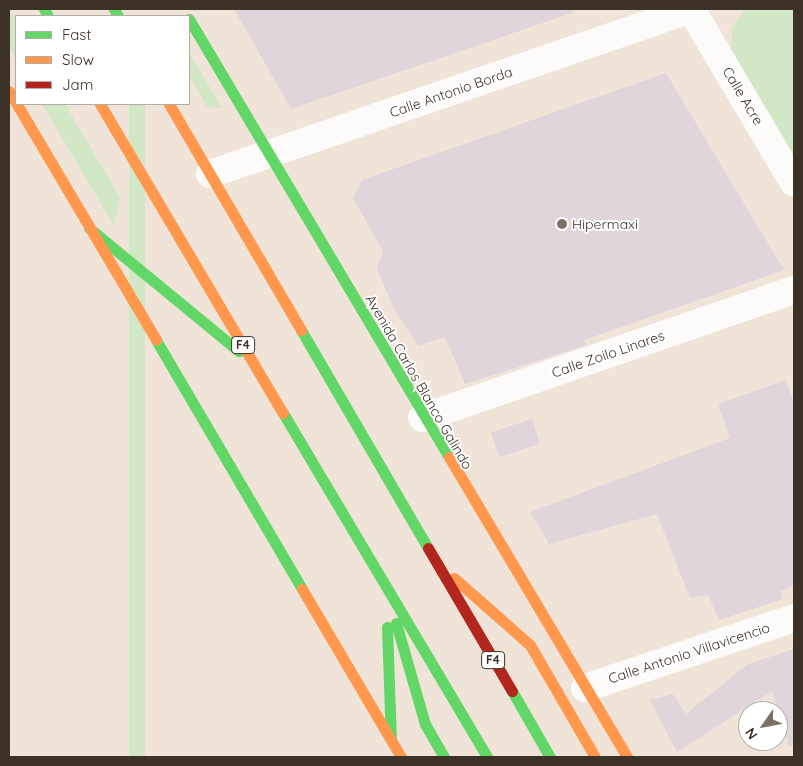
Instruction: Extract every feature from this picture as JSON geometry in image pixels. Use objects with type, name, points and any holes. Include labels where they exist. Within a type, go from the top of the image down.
[{"type":"main road","name":"Avenida Carlos Blanco Galindo","points":[[190,21],[422,418],[627,757]]},
{"type":"main road","points":[[17,105],[402,757]]},
{"type":"main road","name":"F4","points":[[101,105],[487,757]]},
{"type":"main road","name":"F4","points":[[170,105],[550,757]]},
{"type":"main road","points":[[89,228],[254,363]]},
{"type":"main road","points":[[436,562],[530,645],[595,757]]},
{"type":"main road","points":[[386,585],[390,739]]},
{"type":"main road","points":[[386,585],[425,724],[444,757]]},
{"type":"street","name":"Calle Antonio Borda","points":[[210,174],[691,9]]},
{"type":"street","name":"Calle Acre","points":[[691,9],[794,184]]},
{"type":"street","name":"Calle Zoilo Linares","points":[[422,418],[794,290]]},
{"type":"street","name":"Calle Antonio Villavicencio","points":[[585,688],[794,618]]},
{"type":"green space","points":[[9,9],[15,18],[15,57],[9,46]]},
{"type":"green space","points":[[745,9],[794,9],[794,159],[731,51],[732,28]]},
{"type":"green space","points":[[190,54],[222,108],[207,107],[190,77]]},
{"type":"green space","points":[[43,105],[66,105],[120,197],[114,226]]},
{"type":"green space","points":[[129,105],[145,105],[145,757],[129,757]]},
{"type":"building","points":[[234,9],[571,9],[572,13],[291,109]]},
{"type":"building","name":"Hipermaxi","points":[[666,73],[784,270],[584,340],[586,345],[465,384],[445,337],[418,346],[393,307],[377,268],[383,251],[353,198],[362,180]]},
{"type":"building","points":[[786,380],[794,404],[794,585],[780,591],[783,599],[719,620],[708,595],[690,598],[657,514],[549,544],[530,512],[730,438],[718,404]]},
{"type":"building","points":[[532,419],[540,444],[499,457],[491,432]]},
{"type":"building","points":[[794,649],[794,745],[789,746],[788,743],[788,701],[775,701],[772,691],[756,701],[738,701],[738,713],[677,752],[650,700],[673,694],[686,714],[748,664]]},
{"type":"traffic: fast","points":[[44,9],[47,15]]},
{"type":"traffic: fast","points":[[114,9],[117,15]]},
{"type":"traffic: fast","points":[[190,21],[449,457]]},
{"type":"traffic: fast","points":[[89,228],[239,351]]},
{"type":"traffic: fast","points":[[301,330],[428,548]]},
{"type":"traffic: fast","points":[[156,340],[302,589]]},
{"type":"traffic: fast","points":[[283,413],[487,757]]},
{"type":"traffic: fast","points":[[396,623],[425,724],[444,757]]},
{"type":"traffic: fast","points":[[387,627],[391,739]]},
{"type":"traffic: fast","points":[[512,691],[550,757]]},
{"type":"traffic: slow","points":[[9,91],[15,101]]},
{"type":"traffic: slow","points":[[17,105],[156,340]]},
{"type":"traffic: slow","points":[[101,105],[283,413]]},
{"type":"traffic: slow","points":[[170,105],[301,330]]},
{"type":"traffic: slow","points":[[449,457],[627,757]]},
{"type":"traffic: slow","points":[[454,578],[530,645],[595,757]]},
{"type":"traffic: slow","points":[[302,589],[401,757]]},
{"type":"traffic: jam","points":[[428,548],[512,691]]},
{"type":"place","name":"Hipermaxi","points":[[562,224]]}]
